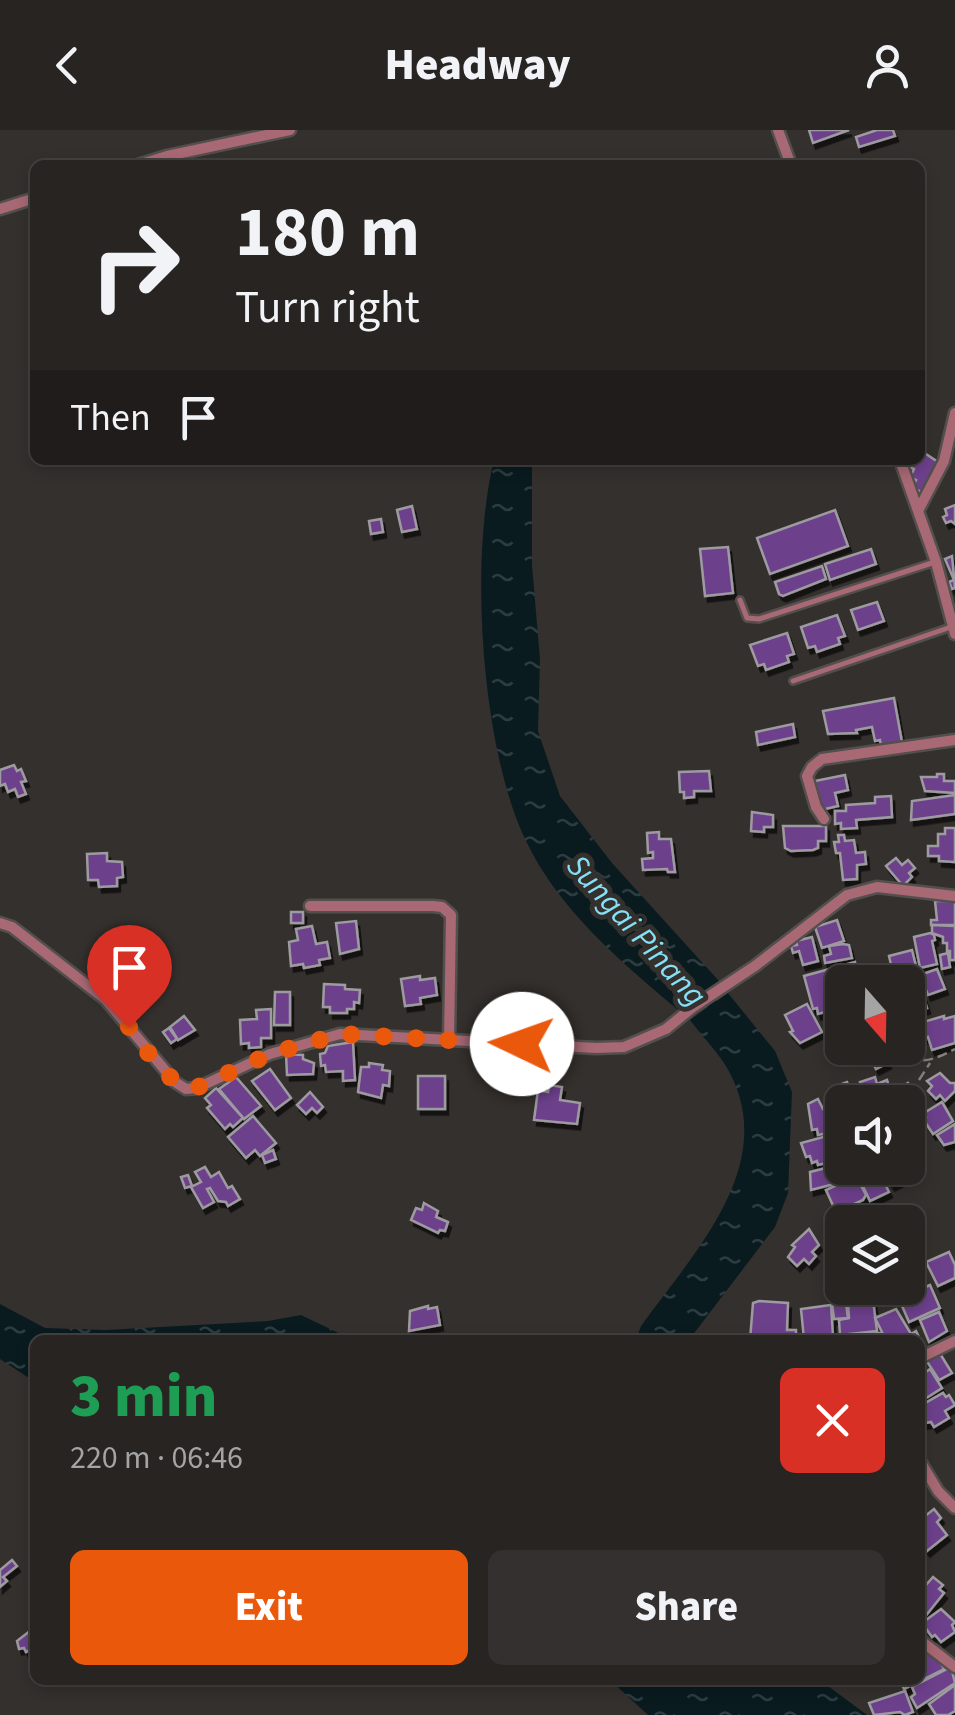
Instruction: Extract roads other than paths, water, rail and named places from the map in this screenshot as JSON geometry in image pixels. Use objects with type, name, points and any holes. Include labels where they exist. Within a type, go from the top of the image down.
[{"type":"street","points":[[154,160],[290,130]]},
{"type":"street","points":[[778,130],[790,160]]},
{"type":"street","points":[[0,209],[30,200]]},
{"type":"street","points":[[919,510],[944,460],[955,414]]},
{"type":"street","points":[[902,465],[936,562],[955,634]]},
{"type":"street","points":[[824,819],[816,807],[807,776],[822,759],[955,740]]},
{"type":"street","points":[[0,923],[12,927],[105,999],[176,1082],[196,1088],[270,1054],[340,1034],[624,1047],[666,1030],[693,1006],[756,966],[846,894],[877,887],[955,896]]},
{"type":"street","points":[[310,906],[432,906],[442,907],[451,915],[449,1041]]},
{"type":"street","points":[[925,1355],[955,1340]]},
{"type":"street","points":[[925,1469],[938,1491],[955,1508]]},
{"type":"street","points":[[925,1644],[955,1667]]},
{"type":"lane","points":[[740,600],[747,618],[758,619],[936,562]]},
{"type":"lane","points":[[793,681],[954,626]]},
{"type":"water","name":"Sungai Pinang","points":[[493,465],[532,465],[532,565],[540,659],[538,731],[560,796],[612,863],[719,981],[708,989],[717,1001],[728,993],[775,1051],[792,1092],[788,1193],[775,1227],[693,1335],[638,1335],[707,1236],[725,1203],[739,1169],[744,1135],[740,1099],[724,1063],[690,1020],[708,1007],[700,996],[678,1010],[635,973],[573,912],[526,841],[498,756],[490,706],[481,600],[486,501]]},
{"type":"water","points":[[0,1304],[45,1328],[106,1330],[268,1321],[301,1315],[343,1335],[30,1335],[30,1379],[0,1359]]},
{"type":"water","points":[[615,1685],[827,1685],[867,1715],[648,1715]]}]
